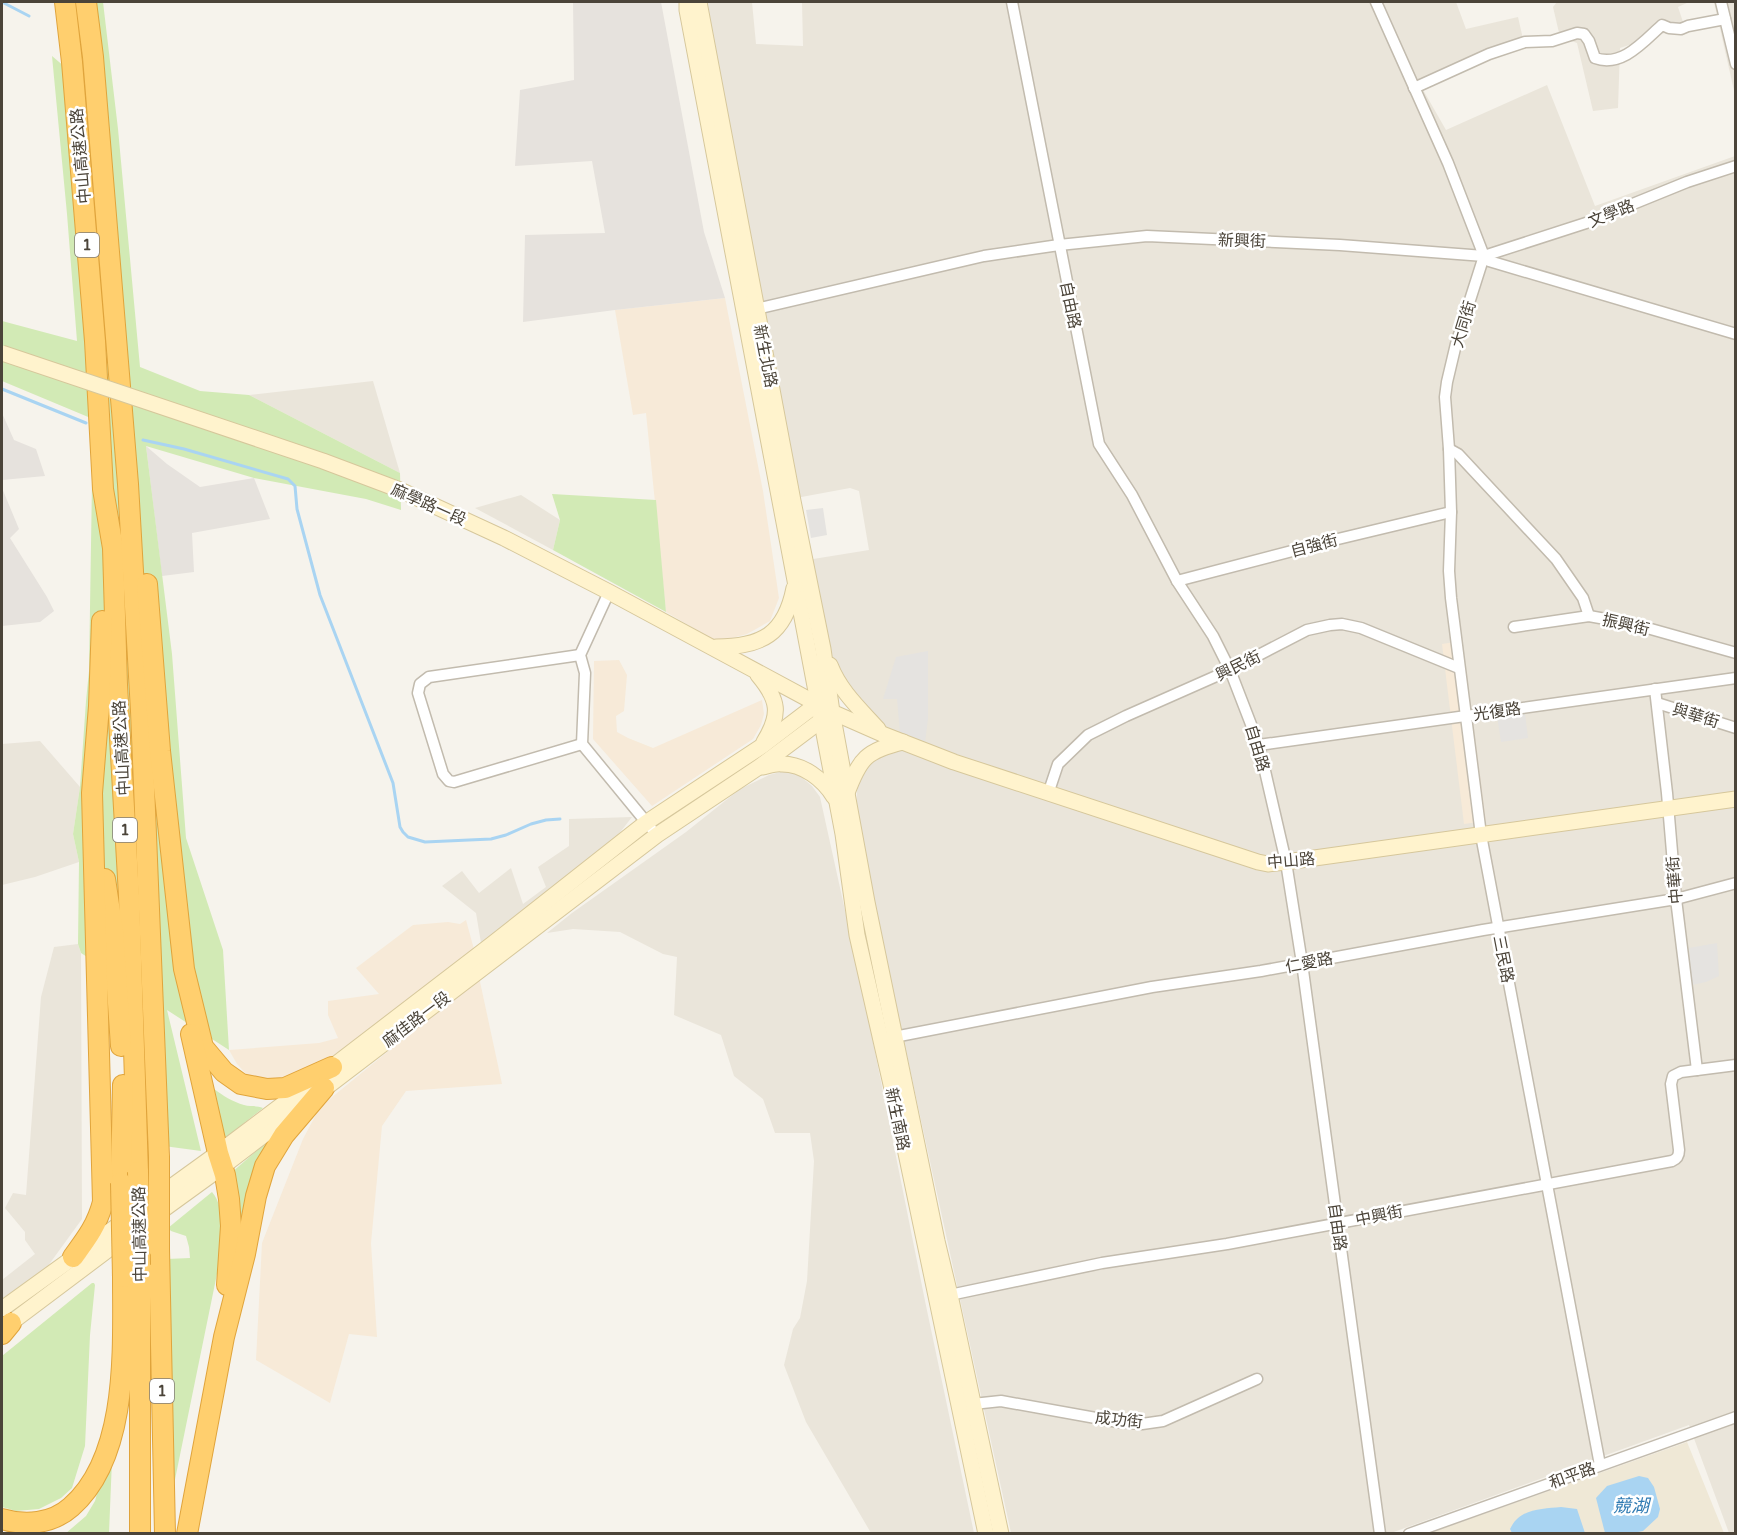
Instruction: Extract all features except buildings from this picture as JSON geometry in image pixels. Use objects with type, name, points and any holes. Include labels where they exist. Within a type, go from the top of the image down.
[{"type":"highway","name":"中山高速公路","points":[[64,2],[72,62],[94,330],[103,489],[113,548],[117,685],[129,896],[138,1172],[140,1533]]},
{"type":"highway","name":"中山高速公路","points":[[86,2],[93,57],[128,484],[141,711],[159,1157],[165,1533]]},
{"type":"highway","points":[[128,484],[139,526],[147,591],[160,751],[186,1006],[197,1065],[229,1199],[231,1226],[224,1337]]},
{"type":"highway","points":[[73,1257],[93,1229],[103,1202],[92,793],[103,640],[100,529],[103,489]]},
{"type":"highway","points":[[2,1519],[13,1523],[36,1523],[65,1512],[81,1498],[104,1462],[113,1431],[121,1384],[123,1070],[113,931],[92,793]]},
{"type":"highway","points":[[184,969],[203,1047],[224,1072],[241,1084],[267,1089],[285,1088],[332,1067]]},
{"type":"highway","points":[[187,1533],[224,1337],[265,1166],[284,1135],[324,1088]]},
{"type":"main road","name":"新生北路","points":[[687,2],[823,649],[826,716]]},
{"type":"main road","name":"新生北路","points":[[699,2],[818,704]]},
{"type":"main road","name":"麻學路一段","points":[[2,353],[323,460],[400,490],[504,538],[818,704]]},
{"type":"main road","points":[[713,647],[735,647],[756,642],[773,633],[783,621],[791,603],[795,579]]},
{"type":"main road","points":[[823,649],[835,678],[846,694],[882,734]]},
{"type":"main road","points":[[755,671],[769,688],[777,707],[776,718],[762,746]]},
{"type":"main road","name":"新生南路","points":[[818,704],[826,716],[888,1038],[934,1230],[943,1297],[986,1533]]},
{"type":"main road","name":"麻佳路一段","points":[[4,1324],[220,1160],[332,1067],[647,822],[762,746],[818,704]]},
{"type":"main road","name":"麻佳路一段","points":[[4,1324],[73,1257],[324,1088],[657,835],[759,767],[826,716]]},
{"type":"main road","name":"中山路","points":[[826,716],[1048,794],[1268,864],[1736,799]]},
{"type":"main road","points":[[759,767],[782,763],[812,774],[842,797],[866,756],[876,749],[903,742]]},
{"type":"main road","name":"新生南路","points":[[943,1297],[973,1404],[1000,1533]]},
{"type":"street","name":"自由路","points":[[1012,2],[1099,444],[1132,495],[1177,581],[1213,636],[1230,670],[1259,745],[1286,862],[1302,963],[1380,1533]]},
{"type":"street","points":[[1376,2],[1448,163],[1484,255]]},
{"type":"street","points":[[1721,2],[1736,64]]},
{"type":"street","points":[[1414,88],[1490,54],[1525,42],[1552,41],[1577,33],[1584,34],[1595,58],[1604,61],[1612,60],[1640,46],[1662,25],[1681,29],[1725,19]]},
{"type":"street","name":"文學路","points":[[1484,255],[1586,223],[1687,182],[1736,166]]},
{"type":"street","name":"新興街","points":[[750,310],[984,256],[1147,236],[1340,245],[1484,255],[1489,261],[1736,334]]},
{"type":"street","name":"大同街","points":[[1449,449],[1445,409],[1447,382],[1456,344],[1484,255]]},
{"type":"street","points":[[1449,449],[1458,454],[1556,559],[1583,598],[1589,616]]},
{"type":"street","name":"三民路","points":[[1449,449],[1451,512],[1449,571],[1480,835],[1600,1465]]},
{"type":"street","name":"自強街","points":[[1177,581],[1451,512]]},
{"type":"street","points":[[609,592],[580,656],[585,673],[582,744],[657,835]]},
{"type":"street","name":"振興街","points":[[1514,627],[1589,616],[1633,624],[1736,653]]},
{"type":"street","name":"興民街","points":[[1048,794],[1058,764],[1088,735],[1230,670],[1307,630],[1342,624],[1370,632],[1459,668]]},
{"type":"street","points":[[580,656],[429,677],[420,684],[418,693],[443,774],[449,781],[454,782],[582,744]]},
{"type":"street","name":"光復路","points":[[1259,745],[1736,678]]},
{"type":"street","name":"中華街","points":[[1655,689],[1676,899],[1697,1070]]},
{"type":"street","name":"與華街","points":[[1657,703],[1736,728]]},
{"type":"street","name":"仁愛路","points":[[888,1038],[1152,987],[1261,971],[1498,928],[1676,899],[1736,883]]},
{"type":"street","name":"中興街","points":[[943,1297],[1102,1263],[1227,1244],[1676,1160],[1679,1150],[1671,1079],[1676,1074],[1736,1065]]},
{"type":"street","name":"成功街","points":[[973,1404],[1001,1401],[1118,1422],[1142,1424],[1162,1421],[1257,1379]]},
{"type":"street","name":"和平路","points":[[1409,1533],[1736,1417]]},
{"type":"shaded area","points":[[573,2],[661,2],[704,232],[725,298],[523,322],[525,235],[605,233],[592,161],[515,166],[520,90],[574,80]]},
{"type":"shaded area","points":[[708,2],[752,2],[756,44],[803,46],[802,2],[1456,2],[1466,29],[1518,17],[1523,39],[1422,88],[1446,130],[1547,85],[1595,206],[1735,156],[1735,1533],[1729,1533],[1689,1425],[1391,1533],[1011,1533],[875,909],[856,804],[858,780],[880,742],[830,665],[807,560],[869,550],[859,491],[850,488],[796,498],[709,20]]},
{"type":"shaded area","points":[[1557,2],[1689,2],[1678,7],[1684,25],[1620,48],[1618,108],[1593,111],[1577,43],[1560,37],[1553,7]]},
{"type":"shaded area","points":[[1714,2],[1735,2],[1735,95]]},
{"type":"shaded area","points":[[725,298],[763,491],[779,598],[770,621],[747,634],[717,642],[666,612],[646,413],[633,415],[615,310]]},
{"type":"shaded area","points":[[373,381],[400,473],[249,395]]},
{"type":"shaded area","points":[[2,413],[14,440],[36,449],[45,476],[2,480]]},
{"type":"shaded area","points":[[146,446],[200,487],[254,478],[270,519],[192,533],[194,572],[162,576]]},
{"type":"shaded area","points":[[2,488],[19,529],[10,538],[54,611],[40,622],[2,626]]},
{"type":"shaded area","points":[[521,495],[560,520],[553,550],[475,508]]},
{"type":"shaded area","points":[[823,508],[827,535],[811,538],[806,510]]},
{"type":"shaded area","points":[[1462,641],[1486,821],[1464,824],[1442,644]]},
{"type":"shaded area","points":[[928,651],[928,719],[925,743],[900,733],[897,699],[883,699],[896,657]]},
{"type":"shaded area","points":[[619,660],[627,675],[624,711],[616,716],[617,732],[628,738],[653,748],[762,700],[764,714],[761,725],[753,739],[652,806],[593,739],[594,661]]},
{"type":"shaded area","points":[[1525,713],[1528,738],[1501,742],[1497,716]]},
{"type":"shaded area","points":[[40,741],[80,787],[73,834],[79,862],[2,885],[2,744]]},
{"type":"shaded area","points":[[780,772],[790,772],[800,776],[820,797],[863,992],[974,1533],[871,1533],[806,1422],[784,1365],[793,1329],[800,1318],[807,1281],[814,1161],[810,1133],[775,1133],[763,1099],[734,1076],[721,1035],[674,1015],[677,957],[663,954],[620,932],[573,929],[547,933],[686,832],[740,789]]},
{"type":"shaded area","points":[[632,817],[618,835],[481,943],[476,913],[442,886],[462,871],[479,893],[511,868],[523,904],[546,887],[538,867],[569,846],[569,819]]},
{"type":"shaded area","points":[[466,920],[475,953],[336,1056],[280,1083],[250,1078],[237,1064],[229,1050],[319,1043],[338,1038],[328,1015],[328,1001],[379,994],[356,968],[413,925],[448,922],[460,924]]},
{"type":"shaded area","points":[[1717,943],[1719,976],[1692,985],[1689,948]]},
{"type":"shaded area","points":[[78,944],[81,953],[82,1219],[29,1292],[2,1312],[2,1280],[35,1254],[25,1240],[25,1232],[5,1208],[13,1193],[26,1195],[41,997],[54,947]]},
{"type":"shaded area","points":[[479,977],[502,1084],[406,1091],[382,1126],[371,1243],[377,1337],[349,1334],[330,1403],[256,1360],[262,1243],[303,1139],[320,1107]]},
{"type":"shaded area","points":[[1687,1442],[1724,1533],[1427,1534]]},
{"type":"green space","points":[[89,2],[103,2],[118,129],[140,367],[200,391],[249,395],[400,473],[401,510],[366,499],[254,478],[146,446],[172,654],[186,838],[223,950],[229,1050],[167,1010],[201,1151],[164,1146],[159,1003],[81,953],[78,944],[79,862],[73,834],[80,787],[89,671],[93,419],[2,381],[2,321],[77,341],[52,56],[99,96]]},
{"type":"green space","points":[[552,494],[656,500],[666,612],[553,550],[560,520]]},
{"type":"green space","points":[[214,1089],[240,1104],[263,1108],[213,1148]]},
{"type":"green space","points":[[270,1139],[242,1216],[236,1216],[223,1180]]},
{"type":"green space","points":[[212,1192],[221,1216],[222,1237],[219,1264],[170,1504],[167,1259],[190,1258],[186,1236],[168,1228]]},
{"type":"green space","points":[[92,1283],[95,1285],[90,1335],[85,1446],[72,1488],[61,1498],[39,1509],[16,1511],[2,1507],[2,1356]]},
{"type":"green space","points":[[113,1436],[109,1533],[65,1534],[86,1516],[95,1501]]},
{"type":"water","name":"競湖","points":[[1639,1476],[1648,1478],[1654,1487],[1660,1509],[1658,1517],[1643,1531],[1605,1533],[1596,1498],[1607,1486]]},
{"type":"water","points":[[1561,1507],[1577,1509],[1585,1533],[1512,1533],[1510,1529],[1514,1522],[1526,1513]]},
{"type":"waterway","points":[[2,2],[29,16]]},
{"type":"waterway","points":[[2,389],[86,423]]},
{"type":"waterway","points":[[143,440],[184,449],[288,479],[295,486],[297,509],[320,595],[393,783],[400,827],[408,837],[425,842],[491,839],[531,824],[560,819]]}]
